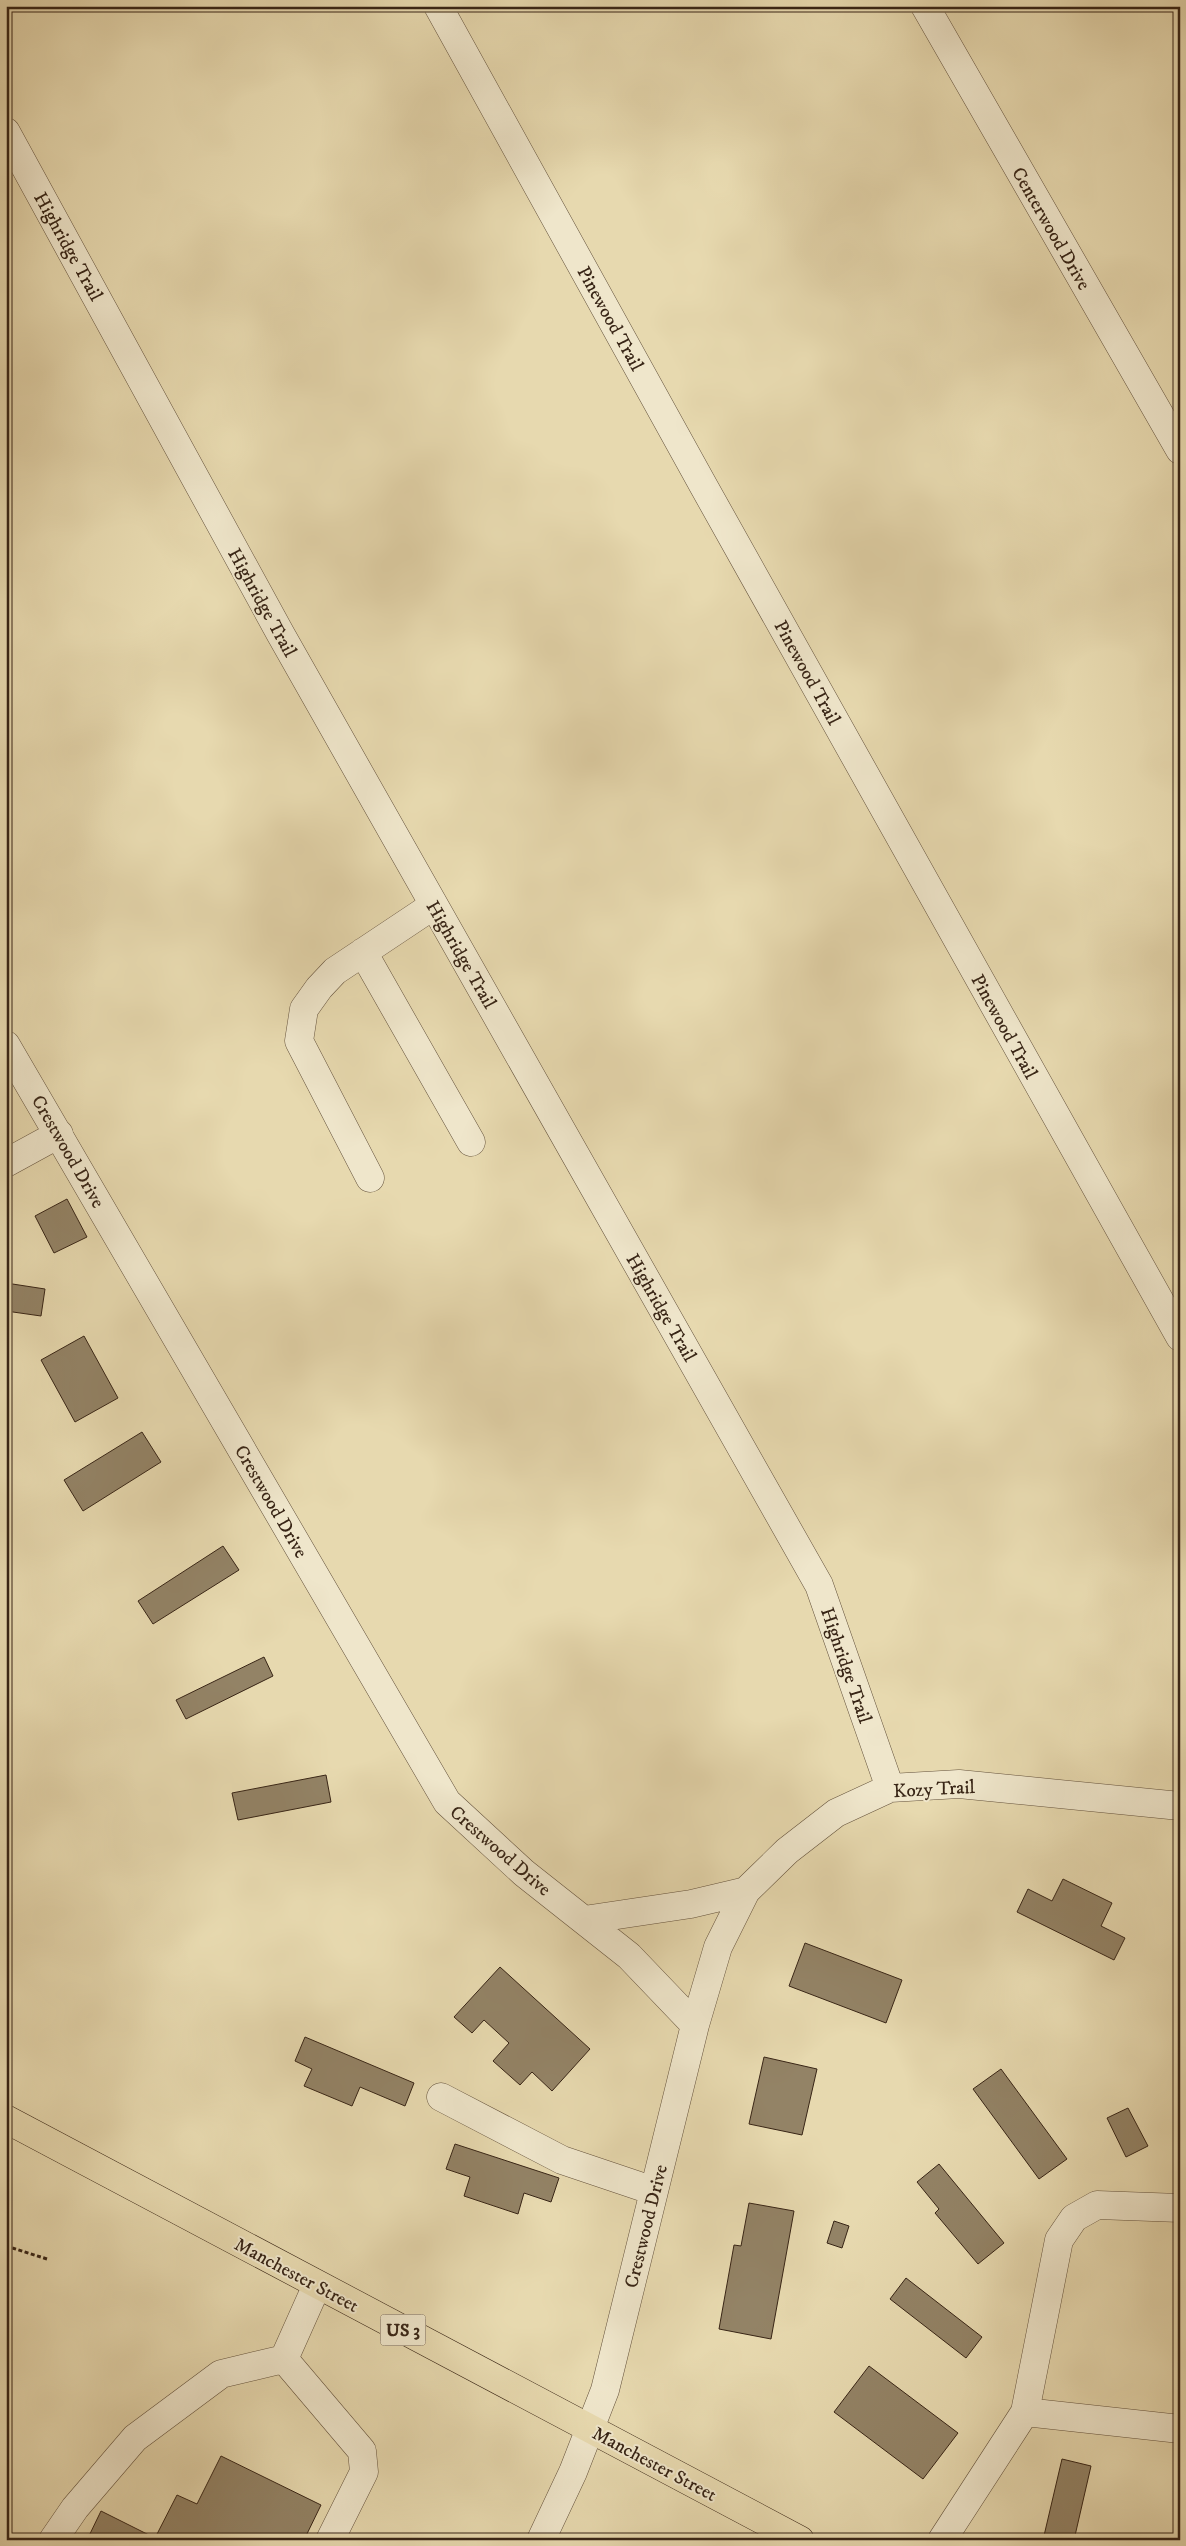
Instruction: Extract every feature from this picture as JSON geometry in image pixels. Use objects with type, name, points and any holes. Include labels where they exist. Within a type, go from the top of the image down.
[{"type":"main road","name":"Manchester Street","points":[[6,2119],[800,2540]]},
{"type":"street","name":"Pinewood Trail","points":[[438,6],[708,494],[1180,1337]]},
{"type":"street","name":"Centerwood Drive","points":[[925,6],[1180,450]]},
{"type":"street","name":"Highridge Trail","points":[[6,132],[280,633],[819,1585],[890,1788]]},
{"type":"street","points":[[370,1178],[299,1041],[304,1009],[319,988],[335,971],[434,905]]},
{"type":"street","points":[[363,952],[471,1142]]},
{"type":"street","name":"Crestwood Drive","points":[[6,1045],[447,1802],[524,1873],[629,1956],[695,2026],[605,2390],[574,2472],[540,2540]]},
{"type":"street","points":[[6,1163],[59,1134]]},
{"type":"street","name":"Kozy Trail","points":[[695,2026],[718,1947],[746,1891],[788,1851],[836,1813],[890,1788],[959,1784],[1177,1802]]},
{"type":"street","points":[[584,1920],[691,1904],[746,1891]]},
{"type":"street","points":[[441,2098],[562,2160],[654,2191]]},
{"type":"street","points":[[942,2540],[1024,2412],[1059,2240],[1074,2218],[1097,2205],[1180,2208]]},
{"type":"street","points":[[284,2359],[317,2285]]},
{"type":"street","points":[[53,2540],[75,2508],[135,2438],[221,2374],[284,2359]]},
{"type":"street","points":[[284,2359],[362,2451],[364,2472],[330,2540]]},
{"type":"street","points":[[1024,2412],[1180,2429]]},
{"type":"path","points":[[6,2246],[47,2260]]},
{"type":"building","points":[[67,1199],[87,1237],[54,1253],[35,1216]]},
{"type":"building","points":[[6,1283],[45,1289],[41,1316],[6,1311]]},
{"type":"building","points":[[84,1336],[118,1398],[75,1422],[41,1360]]},
{"type":"building","points":[[142,1432],[161,1462],[83,1511],[64,1480]]},
{"type":"building","points":[[223,1546],[239,1570],[153,1624],[138,1601]]},
{"type":"building","points":[[264,1657],[273,1676],[186,1719],[176,1700]]},
{"type":"building","points":[[326,1775],[331,1802],[238,1820],[232,1793]]},
{"type":"building","points":[[1063,1879],[1112,1903],[1101,1926],[1125,1938],[1114,1960],[1017,1912],[1028,1889],[1052,1901]]},
{"type":"building","points":[[1180,1910],[1180,1933],[1176,1933]]},
{"type":"building","points":[[805,1943],[902,1980],[886,2023],[789,1986]]},
{"type":"building","points":[[500,1967],[590,2049],[552,2091],[532,2072],[520,2085],[493,2061],[509,2043],[484,2020],[472,2033],[454,2017]]},
{"type":"building","points":[[305,2037],[414,2083],[405,2106],[360,2087],[352,2106],[304,2086],[312,2069],[295,2061]]},
{"type":"building","points":[[764,2057],[817,2069],[802,2135],[749,2124]]},
{"type":"building","points":[[1001,2069],[1067,2159],[1039,2179],[973,2089]]},
{"type":"building","points":[[1128,2108],[1148,2146],[1126,2157],[1107,2118]]},
{"type":"building","points":[[455,2144],[559,2178],[551,2202],[524,2193],[518,2214],[464,2196],[470,2177],[446,2169]]},
{"type":"building","points":[[939,2164],[1004,2243],[978,2264],[935,2213],[939,2209],[917,2182]]},
{"type":"building","points":[[749,2203],[794,2211],[771,2339],[719,2329],[734,2245],[741,2246]]},
{"type":"building","points":[[834,2221],[849,2226],[842,2248],[827,2243]]},
{"type":"building","points":[[906,2278],[982,2337],[966,2358],[890,2299]]},
{"type":"building","points":[[869,2366],[958,2433],[923,2479],[834,2412]]},
{"type":"building","points":[[221,2456],[321,2505],[304,2540],[87,2540],[101,2511],[155,2538],[177,2495],[197,2504]]},
{"type":"building","points":[[1062,2459],[1091,2466],[1074,2540],[1043,2540]]}]
